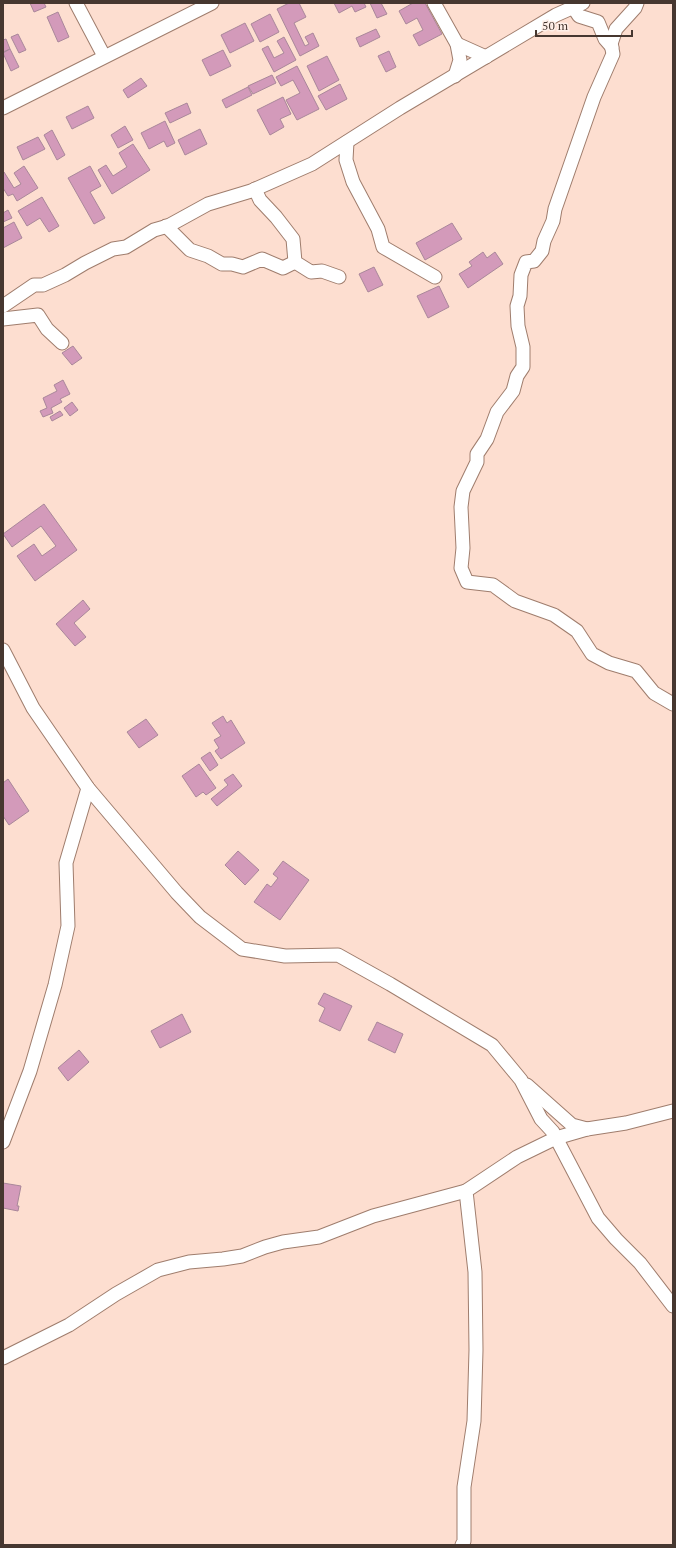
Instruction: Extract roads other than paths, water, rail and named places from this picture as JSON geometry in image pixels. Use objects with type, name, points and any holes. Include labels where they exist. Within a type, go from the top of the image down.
[{"type":"street","points":[[76,3],[104,56]]},
{"type":"street","points":[[3,108],[212,3]]},
{"type":"street","points":[[434,3],[457,44],[460,60],[455,76]]},
{"type":"street","points":[[637,3],[635,8],[616,29],[611,44],[613,54],[594,97],[542,251],[534,261],[526,262],[521,275],[520,296],[517,306],[523,366],[517,376],[513,391],[497,412],[487,439],[477,454],[477,462],[464,491],[460,507],[464,548],[461,568],[467,582],[493,585],[515,601],[554,615],[577,631],[592,654],[609,663],[636,671],[654,693],[673,704]]},
{"type":"street","points":[[3,306],[34,285],[43,285],[113,249],[126,247],[154,230],[166,226],[208,204],[254,189],[312,164],[400,108],[556,15],[578,5],[579,16],[598,22],[606,39],[612,47]]},
{"type":"street","points":[[457,44],[486,57]]},
{"type":"street","points":[[347,142],[346,160],[353,182],[378,229],[383,247],[435,277]]},
{"type":"street","points":[[254,189],[260,200],[276,217],[293,239],[296,262],[311,272],[322,271],[339,277]]},
{"type":"street","points":[[166,226],[190,250],[208,256],[222,264],[243,266],[262,260],[283,268],[296,262]]},
{"type":"street","points":[[3,319],[38,315],[47,329],[62,343]]},
{"type":"street","points":[[3,650],[33,708],[88,788],[177,893],[200,917],[242,949],[285,956],[338,955],[492,1045],[521,1080],[572,1125],[587,1128]]},
{"type":"street","points":[[3,1142],[30,1072],[55,985],[68,926],[66,863],[88,788]]},
{"type":"street","points":[[521,1080],[541,1119],[555,1135],[598,1218],[616,1239],[667,1289],[673,1306]]},
{"type":"street","points":[[3,1358],[69,1325],[116,1294],[158,1270],[189,1262],[242,1256],[283,1242],[319,1237],[373,1216],[466,1191],[517,1157],[555,1135],[587,1128],[626,1123],[673,1111]]},
{"type":"street","points":[[462,1545],[464,1541],[464,1487],[474,1421],[476,1350],[475,1272],[466,1191]]}]
